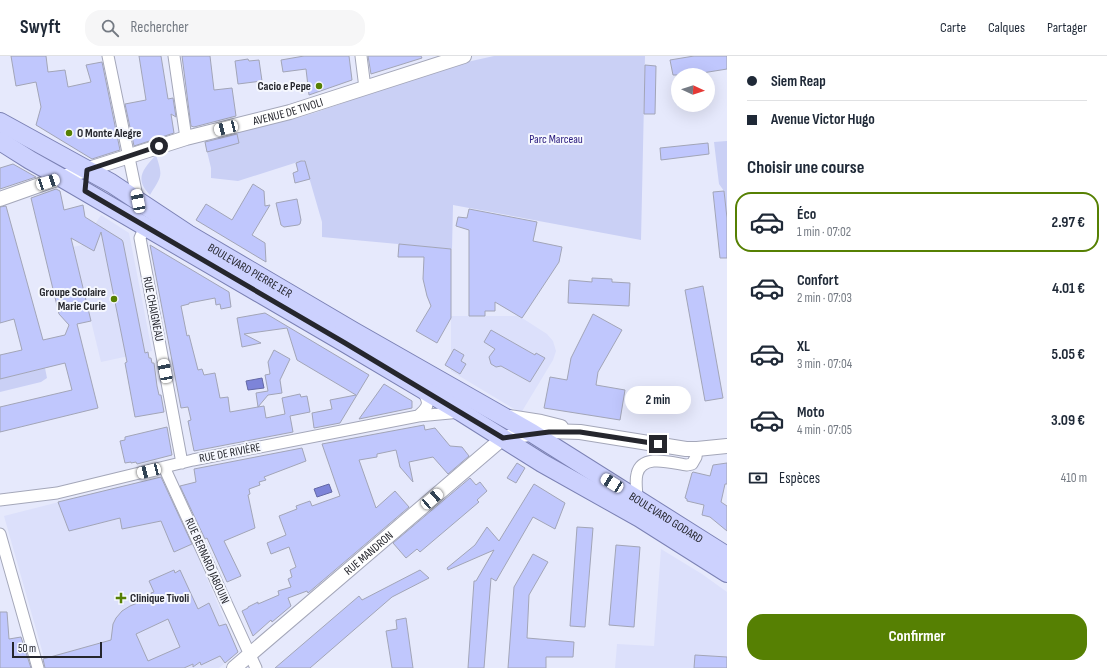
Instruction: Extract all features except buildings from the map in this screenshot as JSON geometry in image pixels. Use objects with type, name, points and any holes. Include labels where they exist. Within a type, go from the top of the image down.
[{"type":"main road","name":"BOULEVARD PIERRE 1ER","points":[[0,122],[87,170],[188,234],[353,331],[503,416]]},
{"type":"main road","name":"BOULEVARD PIERRE 1ER","points":[[0,141],[503,438]]},
{"type":"main road","name":"BOULEVARD GODARD","points":[[503,416],[727,556]]},
{"type":"main road","name":"BOULEVARD GODARD","points":[[503,438],[542,463],[640,518],[727,573]]},
{"type":"street","points":[[108,56],[138,201]]},
{"type":"street","points":[[174,56],[186,138]]},
{"type":"street","points":[[361,56],[365,88]]},
{"type":"street","name":"AVENUE DE TIVOLI","points":[[0,199],[186,138],[290,112],[464,56]]},
{"type":"street","points":[[85,191],[87,170]]},
{"type":"street","name":"RUE CHAIGNEAU","points":[[145,226],[140,238],[182,463]]},
{"type":"street","points":[[418,416],[426,410],[427,406],[425,395],[420,388]]},
{"type":"street","name":"RUE DE RIVIÈRE","points":[[0,500],[57,493],[182,463],[418,416],[461,412],[503,416]]},
{"type":"street","points":[[580,432],[532,433],[503,438],[503,416],[541,422],[580,432],[697,449],[727,446]]},
{"type":"street","name":"RUE MANDRON","points":[[234,668],[503,438]]},
{"type":"street","points":[[637,499],[636,474],[639,467],[654,460],[687,465],[692,464],[696,457],[697,449]]},
{"type":"street","name":"RUE BERNARD JABOUIN","points":[[164,467],[256,668]]},
{"type":"street","points":[[0,534],[38,668]]},
{"type":"shaded area","name":"Groupe Scolaire Marie Curie","points":[[101,215],[129,233],[152,351],[101,362],[73,247],[82,245]]},
{"type":"shaded area","points":[[451,316],[519,316],[547,334],[553,341],[556,351],[553,360],[521,413],[451,371]]},
{"type":"shaded area","name":"Clinique Tivoli","points":[[59,502],[69,531],[166,507],[165,505],[175,503],[238,652],[219,668],[47,668],[4,516]]},
{"type":"shaded area","points":[[661,549],[702,574],[727,592],[727,668],[615,668],[617,644],[654,646]]},
{"type":"green space","name":"Parc Marceau","points":[[494,56],[645,56],[641,240],[453,205],[452,249],[322,237],[322,222],[304,160],[238,181],[211,178],[211,168],[204,139],[317,112],[404,81],[449,67]]},
{"type":"green space","points":[[727,141],[727,218],[724,191],[719,184],[714,142]]},
{"type":"green space","points":[[156,155],[160,168],[160,176],[150,195],[142,184],[141,179],[147,165]]},
{"type":"green space","points":[[45,368],[47,378],[41,382],[0,392],[0,379]]},
{"type":"water","points":[[262,378],[264,388],[248,390],[246,381]]},
{"type":"water","points":[[329,484],[332,492],[317,497],[314,489]]},
{"type":"place","name":"Cacio e Pepe","points":[[319,86]]},
{"type":"place","name":"O Monte Alegre","points":[[69,133]]},
{"type":"place","name":"Groupe Scolaire Marie Curie","points":[[114,299]]},
{"type":"place","name":"Clinique Tivoli","points":[[121,598]]},
{"type":"route","points":[[159,146],[87,170],[85,191],[208,262],[503,438],[532,433],[580,432],[658,444]]}]
